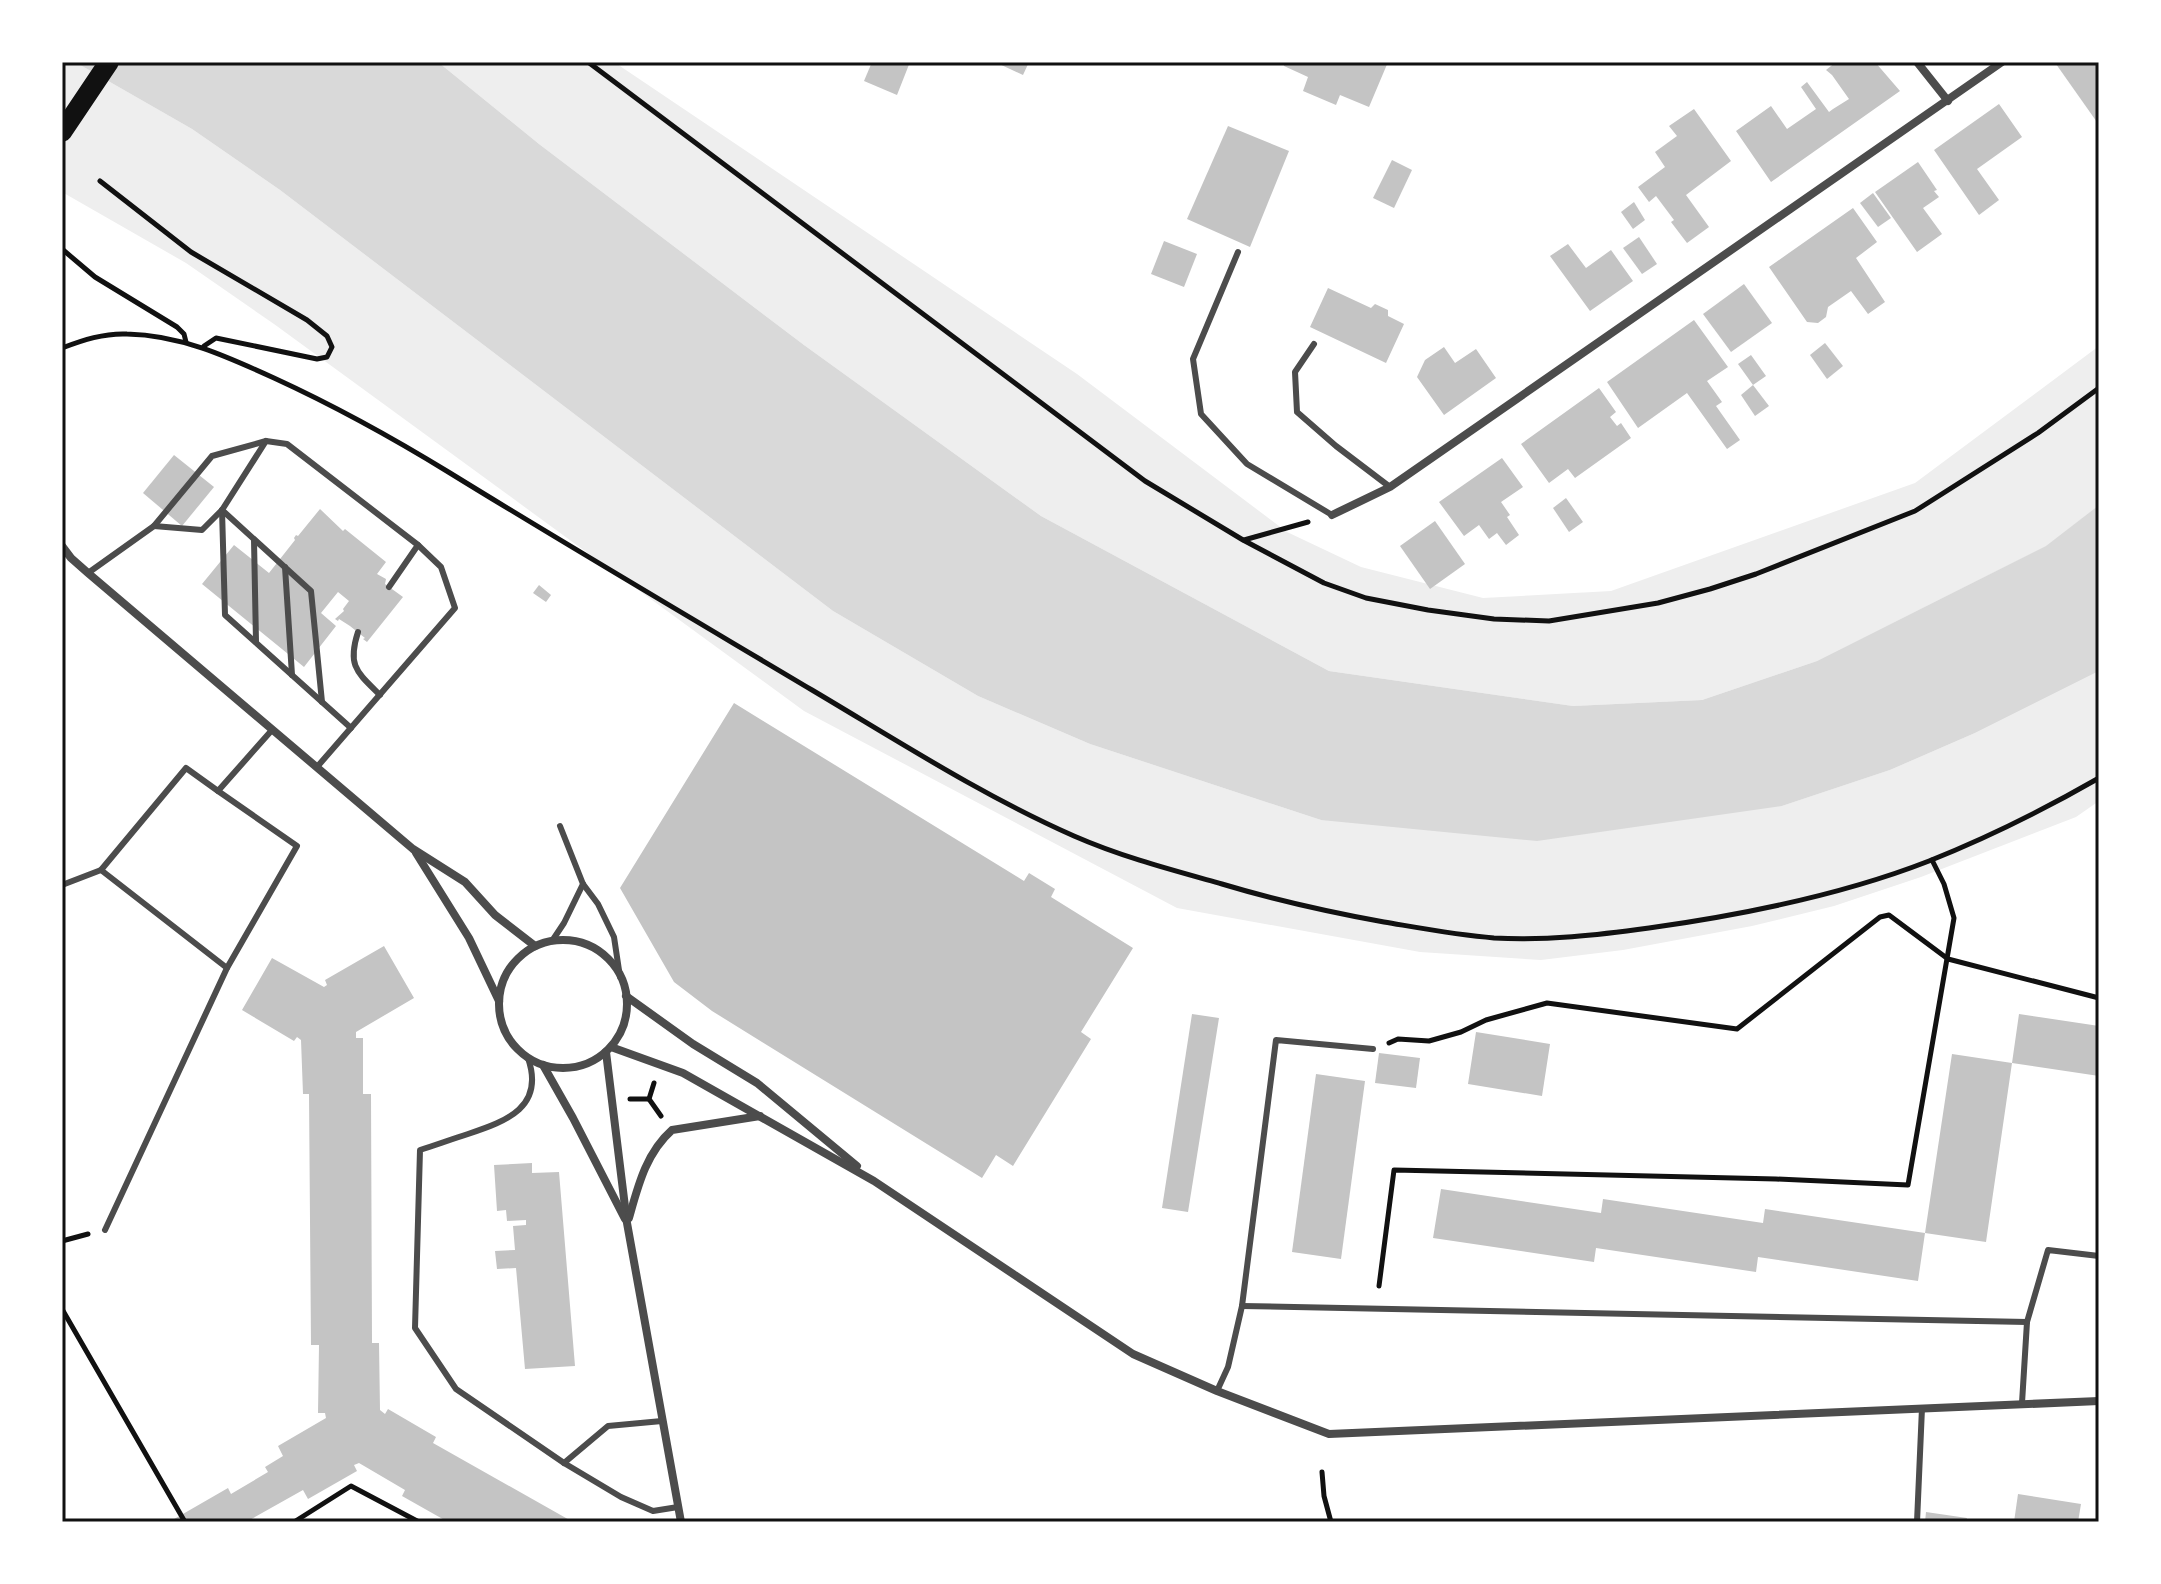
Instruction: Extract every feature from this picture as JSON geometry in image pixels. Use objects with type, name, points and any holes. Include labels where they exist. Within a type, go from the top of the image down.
[{"type":"main road","points":[[62,132],[109,62]]},
{"type":"street","points":[[1917,62],[1948,101]]},
{"type":"street","points":[[1332,515],[1390,487],[2002,62]]},
{"type":"street","points":[[62,546],[67,556],[272,730],[413,849],[465,882],[495,915],[535,946]]},
{"type":"street","points":[[413,849],[469,938],[499,1001]]},
{"type":"street","points":[[552,941],[572,941],[592,947],[609,959],[620,977],[626,996],[626,1014],[621,1032],[608,1050],[592,1062],[576,1067],[559,1069],[528,1058],[505,1033],[500,1017],[502,984],[510,968],[521,955],[535,946],[552,941]]},
{"type":"street","points":[[626,996],[693,1044],[757,1083],[874,1181]]},
{"type":"street","points":[[608,1050],[683,1073],[874,1181],[1133,1354],[1217,1391],[1329,1434],[2099,1401]]},
{"type":"street","points":[[608,1050],[627,1223],[681,1522]]},
{"type":"street","points":[[543,1065],[627,1223]]},
{"type":"street","points":[[627,1223],[643,1170],[661,1139],[672,1130],[760,1116]]},
{"type":"lane","points":[[1238,252],[1193,359],[1201,414],[1247,464],[1332,515]]},
{"type":"lane","points":[[1314,344],[1295,372],[1297,412],[1390,487]]},
{"type":"lane","points":[[154,526],[202,530],[222,510],[266,441]]},
{"type":"lane","points":[[88,573],[154,526],[212,456],[266,441],[287,444],[418,545],[441,567],[455,608],[317,767]]},
{"type":"lane","points":[[222,510],[311,591],[322,702]]},
{"type":"lane","points":[[222,510],[225,615],[351,728]]},
{"type":"lane","points":[[254,540],[256,642]]},
{"type":"lane","points":[[389,587],[418,545]]},
{"type":"lane","points":[[285,567],[292,675]]},
{"type":"lane","points":[[358,632],[353,647],[354,666],[380,695]]},
{"type":"lane","points":[[218,791],[272,730]]},
{"type":"lane","points":[[62,885],[101,870],[186,768],[297,846],[227,968],[105,1230]]},
{"type":"lane","points":[[560,826],[583,884],[598,904],[614,937],[620,977]]},
{"type":"lane","points":[[101,870],[227,968]]},
{"type":"lane","points":[[552,941],[583,884]]},
{"type":"lane","points":[[1217,1391],[1228,1367],[1242,1306],[1276,1040],[1373,1049]]},
{"type":"lane","points":[[528,1058],[532,1085],[529,1097],[516,1114],[497,1125],[420,1150],[415,1328],[456,1389],[564,1463],[621,1497],[653,1511],[678,1507]]},
{"type":"lane","points":[[2022,1403],[2027,1322],[2048,1250],[2099,1256]]},
{"type":"lane","points":[[1242,1306],[2027,1322]]},
{"type":"lane","points":[[1917,1522],[1922,1408]]},
{"type":"lane","points":[[564,1463],[608,1426],[662,1421]]},
{"type":"path","points":[[100,181],[191,252],[307,320],[327,336],[332,347],[327,357],[317,359],[216,338],[203,347]]},
{"type":"path","points":[[62,249],[95,277],[177,327],[184,334],[186,342]]},
{"type":"path","points":[[62,348],[83,340],[116,334],[169,338],[203,347],[332,405],[408,448],[950,772],[1021,811],[1079,838],[1147,863],[1263,897],[1353,916],[1430,930],[1526,939],[1604,934],[1748,912],[1882,878],[1932,860],[2009,825],[2099,778]]},
{"type":"path","points":[[1243,540],[1332,515]]},
{"type":"path","points":[[1379,1286],[1394,1170],[1908,1185],[1954,918],[1944,884],[1932,860]]},
{"type":"path","points":[[1373,1049],[1398,1039],[1429,1041],[1461,1032],[1486,1020],[1547,1003],[1737,1029],[1880,917],[1889,915],[1948,959],[2099,998]]},
{"type":"path","points":[[656,1078],[649,1099],[666,1122]]},
{"type":"path","points":[[62,1241],[105,1230]]},
{"type":"path","points":[[62,1309],[185,1522]]},
{"type":"path","points":[[1322,1472],[1331,1522]]},
{"type":"path","points":[[294,1522],[351,1486],[419,1522]]},
{"type":"shaded area","points":[[62,62],[75,62],[192,129],[280,190],[833,611],[978,696],[1090,744],[1321,820],[1782,806],[1890,770],[1975,733],[2099,671],[2099,801],[2076,817],[1921,877],[1834,906],[1752,926],[1623,950],[1541,960],[1420,952],[1177,908],[804,711],[274,324],[186,263],[62,192]]},
{"type":"shaded area","points":[[75,62],[438,62],[539,144],[804,345],[1041,516],[1329,671],[1573,706],[1702,700],[1817,661],[2046,546],[2099,505],[2099,671],[1975,733],[1890,770],[1782,806],[1537,841],[1321,820],[1090,744],[978,696],[833,611],[280,190],[192,129]]},
{"type":"shaded area","points":[[438,62],[614,62],[1077,374],[1287,532],[1361,567],[1483,598],[1611,591],[1915,483],[2099,346],[2099,505],[2047,546],[1817,661],[1702,700],[1573,706],[1329,671],[1041,516],[804,345],[539,144]]},
{"type":"building","points":[[872,62],[910,62],[897,95],[864,81]]},
{"type":"building","points":[[995,62],[1029,62],[1023,75]]},
{"type":"building","points":[[1283,62],[1388,62],[1369,107],[1340,95],[1336,105],[1303,91],[1308,77],[1284,66]]},
{"type":"building","points":[[1836,62],[1844,65],[1848,62],[1875,62],[1900,91],[1771,182],[1736,131],[1771,106],[1787,129],[1816,109],[1801,87],[1807,82],[1829,112],[1849,99],[1826,70]]},
{"type":"building","points":[[2099,62],[2099,125],[2056,64]]},
{"type":"building","points":[[1999,104],[2022,137],[1977,169],[1999,200],[1979,215],[1934,150]]},
{"type":"building","points":[[1694,109],[1731,161],[1686,195],[1709,227],[1687,243],[1656,196],[1649,202],[1638,187],[1665,167],[1655,152],[1677,136],[1669,126]]},
{"type":"building","points":[[1228,126],[1289,151],[1250,247],[1187,219]]},
{"type":"building","points":[[1392,160],[1412,170],[1394,208],[1373,198]]},
{"type":"building","points":[[1918,162],[1939,197],[1923,208],[1942,234],[1917,252],[1875,192]]},
{"type":"building","points":[[1873,193],[1891,218],[1878,227],[1860,203]]},
{"type":"building","points":[[1634,202],[1645,220],[1633,229],[1621,212]]},
{"type":"building","points":[[1853,208],[1877,242],[1856,258],[1885,302],[1868,314],[1851,291],[1828,307],[1826,317],[1818,323],[1807,322],[1769,267]]},
{"type":"building","points":[[1639,237],[1657,264],[1642,274],[1623,248]]},
{"type":"building","points":[[1164,241],[1197,254],[1184,287],[1151,274]]},
{"type":"building","points":[[1568,244],[1586,268],[1611,250],[1633,281],[1590,311],[1550,256]]},
{"type":"building","points":[[1744,284],[1772,323],[1731,352],[1703,314]]},
{"type":"building","points":[[1328,288],[1371,308],[1375,304],[1388,310],[1388,316],[1404,324],[1386,363],[1310,327]]},
{"type":"building","points":[[1694,320],[1728,367],[1707,381],[1722,402],[1716,406],[1740,440],[1727,449],[1687,393],[1638,428],[1607,382]]},
{"type":"building","points":[[1825,343],[1843,366],[1827,379],[1810,355]]},
{"type":"building","points":[[1444,347],[1455,363],[1476,349],[1496,378],[1444,415],[1417,377],[1425,360]]},
{"type":"building","points":[[1751,355],[1766,376],[1753,385],[1738,364]]},
{"type":"building","points":[[1753,385],[1769,406],[1755,416],[1741,395]]},
{"type":"building","points":[[1599,388],[1616,412],[1610,417],[1617,426],[1621,423],[1631,438],[1575,478],[1568,469],[1549,483],[1521,444]]},
{"type":"building","points":[[174,455],[214,487],[182,526],[143,493]]},
{"type":"building","points":[[1502,458],[1523,487],[1501,502],[1519,535],[1506,545],[1497,533],[1489,539],[1479,525],[1464,536],[1439,502]]},
{"type":"building","points":[[1566,498],[1583,522],[1569,532],[1553,508]]},
{"type":"building","points":[[320,509],[343,531],[345,529],[386,562],[377,574],[403,597],[367,642],[350,626],[335,619],[349,601],[338,592],[321,613],[336,626],[304,667],[202,584],[234,545],[269,573],[296,535]]},
{"type":"building","points":[[1435,521],[1465,564],[1430,589],[1400,546]]},
{"type":"building","points":[[539,585],[551,595],[546,602],[533,593]]},
{"type":"building","points":[[734,703],[1024,881],[1029,873],[1055,889],[1051,897],[1133,948],[1081,1032],[1091,1039],[1013,1166],[996,1155],[982,1178],[712,1011],[674,982],[620,888]]},
{"type":"building","points":[[384,946],[414,998],[356,1032],[356,1038],[363,1038],[363,1094],[371,1094],[372,1343],[379,1343],[380,1410],[385,1414],[388,1409],[436,1437],[433,1443],[573,1522],[448,1522],[402,1496],[405,1490],[359,1463],[354,1465],[357,1471],[308,1499],[303,1490],[246,1522],[169,1522],[228,1488],[231,1494],[268,1472],[265,1467],[283,1456],[278,1446],[326,1418],[325,1413],[318,1413],[319,1345],[311,1345],[309,1094],[303,1094],[301,1040],[297,1037],[294,1041],[242,1010],[272,958],[324,987],[327,985],[325,980]]},
{"type":"building","points":[[1192,1014],[1219,1018],[1188,1212],[1162,1208]]},
{"type":"building","points":[[2019,1014],[2099,1026],[2099,1076],[2012,1063]]},
{"type":"building","points":[[1476,1032],[1550,1044],[1542,1096],[1468,1084]]},
{"type":"building","points":[[1379,1053],[1420,1058],[1416,1088],[1375,1083]]},
{"type":"building","points":[[1952,1054],[2012,1063],[1986,1242],[1925,1233]]},
{"type":"building","points":[[1316,1074],[1365,1081],[1341,1259],[1292,1252]]},
{"type":"building","points":[[532,1163],[532,1173],[559,1172],[575,1366],[525,1369],[516,1268],[497,1269],[495,1251],[515,1250],[513,1226],[526,1225],[526,1220],[507,1221],[506,1210],[497,1211],[494,1165]]},
{"type":"building","points":[[1441,1189],[1601,1213],[1603,1199],[1763,1223],[1765,1209],[1925,1233],[1918,1281],[1758,1257],[1756,1272],[1596,1248],[1594,1262],[1433,1238]]},
{"type":"building","points":[[2018,1494],[2081,1504],[2078,1522],[2014,1522]]},
{"type":"building","points":[[1926,1512],[1967,1518],[1966,1522],[1925,1522]]}]
